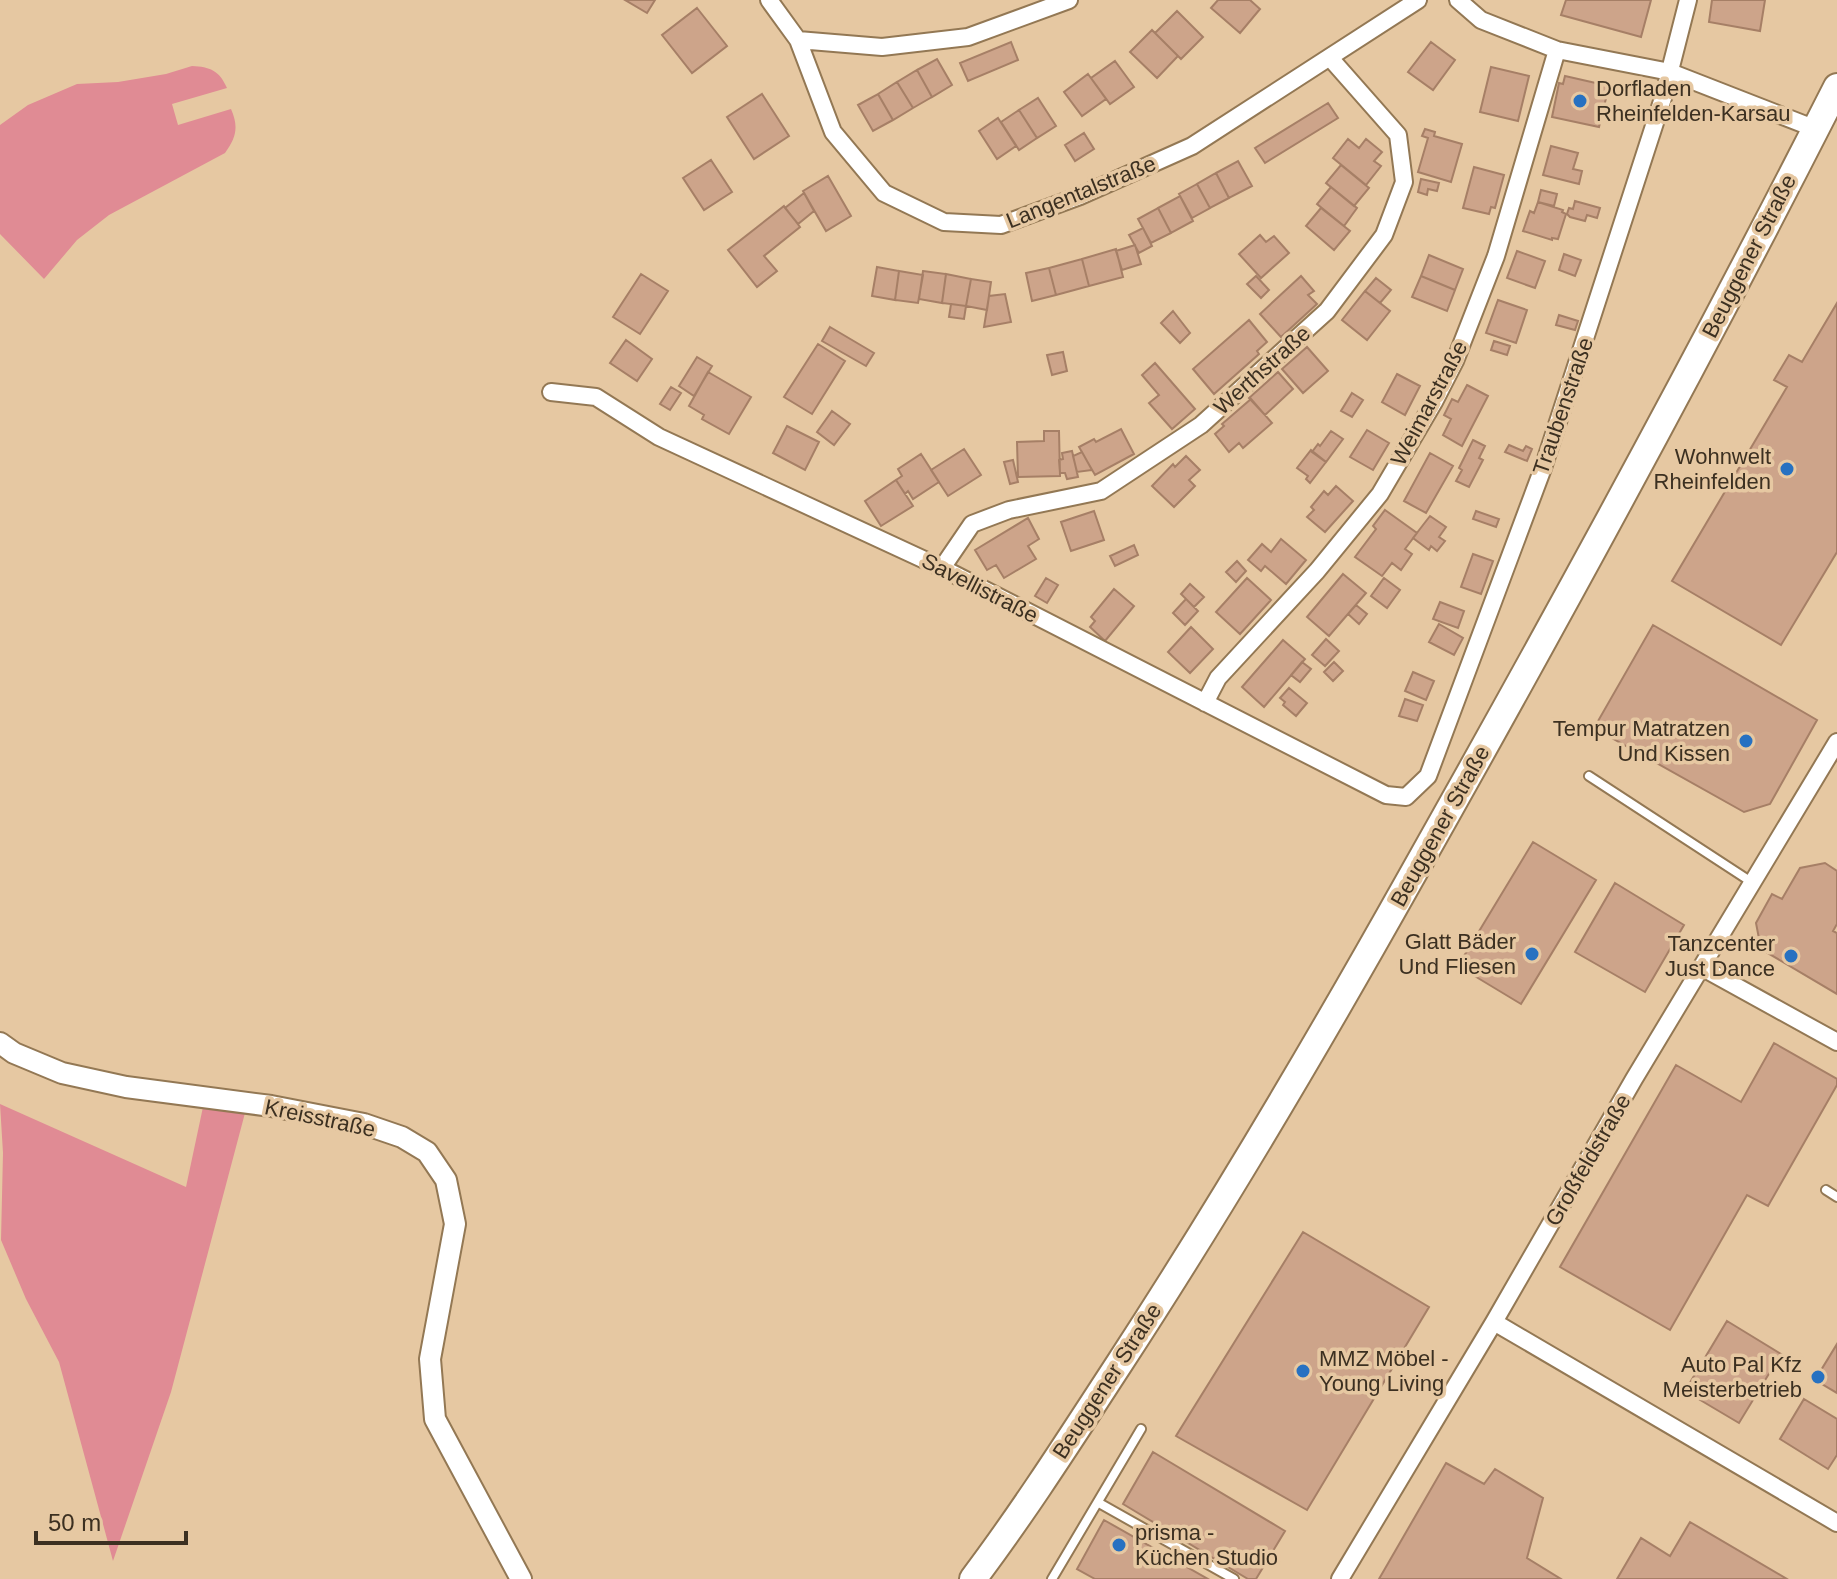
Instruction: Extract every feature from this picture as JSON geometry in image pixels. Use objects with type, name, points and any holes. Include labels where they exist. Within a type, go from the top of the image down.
[{"type":"main road","name":"Beuggener Straße","points":[[973,1579],[1175,1278],[1300,1074],[1507,707],[1708,336],[1837,87]]},
{"type":"street","name":"Langentalstraße","points":[[769,0],[798,40],[833,132],[884,193],[944,222],[1001,225],[1080,196],[1192,146],[1418,0]]},
{"type":"street","points":[[798,40],[882,47],[968,37],[1069,0]]},
{"type":"street","points":[[1458,0],[1481,20],[1557,50],[1670,72],[1816,129]]},
{"type":"street","name":"Traubenstraße","points":[[1406,797],[1428,776],[1543,468],[1608,273],[1670,72],[1688,0]]},
{"type":"street","name":"Weimarstraße","points":[[1205,703],[1218,678],[1317,571],[1380,494],[1434,402],[1455,361],[1496,256],[1557,50]]},
{"type":"street","name":"Werthstraße","points":[[942,568],[972,524],[1009,510],[1101,491],[1189,433],[1327,311],[1384,235],[1404,182],[1398,135],[1331,59]]},
{"type":"street","name":"Savellistraße","points":[[551,392],[596,397],[659,437],[942,568],[1386,795],[1406,797]]},
{"type":"street","name":"Großfeldstraße","points":[[1340,1579],[1494,1322],[1634,1079],[1837,742]]},
{"type":"street","points":[[1703,968],[1837,1042]]},
{"type":"street","name":"Kreisstraße","points":[[0,1043],[14,1053],[62,1073],[126,1087],[271,1106],[364,1124],[402,1137],[427,1152],[446,1180],[455,1224],[430,1359],[435,1419],[521,1579]]},
{"type":"street","points":[[1494,1322],[1837,1523]]},
{"type":"lane","points":[[1589,776],[1754,883]]},
{"type":"lane","points":[[1826,1190],[1837,1197]]},
{"type":"lane","points":[[1052,1579],[1141,1429]]},
{"type":"lane","points":[[1099,1503],[1234,1579]]},
{"type":"shaded area","points":[[192,66],[213,71],[227,88],[172,104],[178,125],[231,109],[235,132],[225,153],[109,215],[77,240],[44,279],[0,234],[0,125],[28,105],[77,84],[118,82]]},
{"type":"shaded area","points":[[0,1104],[186,1187],[203,1107],[245,1113],[171,1392],[113,1561],[59,1362],[26,1299],[1,1240],[3,1153]]},
{"type":"building","points":[[625,0],[655,0],[647,13]]},
{"type":"building","points":[[1218,0],[1250,0],[1260,9],[1240,33],[1211,8]]},
{"type":"building","points":[[1566,0],[1651,0],[1641,37],[1561,15]]},
{"type":"building","points":[[1712,0],[1765,0],[1760,31],[1709,22]]},
{"type":"building","points":[[697,8],[727,46],[692,73],[662,35]]},
{"type":"building","points":[[1177,11],[1203,37],[1181,59],[1155,33]]},
{"type":"building","points":[[1152,30],[1178,56],[1157,78],[1130,52]]},
{"type":"building","points":[[1011,42],[1018,60],[968,81],[960,63]]},
{"type":"building","points":[[1431,42],[1455,60],[1433,90],[1408,72]]},
{"type":"building","points":[[937,59],[952,85],[932,97],[917,70]]},
{"type":"building","points":[[1115,61],[1134,87],[1110,104],[1091,78]]},
{"type":"building","points":[[1491,67],[1529,76],[1518,121],[1480,112]]},
{"type":"building","points":[[917,70],[932,97],[913,108],[897,82]]},
{"type":"building","points":[[1088,74],[1106,99],[1082,116],[1064,92]]},
{"type":"building","points":[[1565,76],[1609,86],[1599,127],[1552,117],[1559,83],[1563,84]]},
{"type":"building","points":[[897,82],[913,108],[893,120],[878,94]]},
{"type":"building","points":[[762,94],[789,136],[754,159],[727,117]]},
{"type":"building","points":[[878,94],[893,120],[873,131],[858,105]]},
{"type":"building","points":[[1038,98],[1056,126],[1037,138],[1019,110]]},
{"type":"building","points":[[1328,103],[1338,118],[1265,163],[1255,148]]},
{"type":"building","points":[[1019,110],[1037,138],[1019,150],[1001,122]]},
{"type":"building","points":[[998,118],[1016,146],[997,159],[979,131]]},
{"type":"building","points":[[1425,129],[1435,132],[1434,136],[1462,144],[1451,182],[1418,172],[1428,138],[1422,136]]},
{"type":"building","points":[[1084,133],[1094,149],[1075,161],[1065,145]]},
{"type":"building","points":[[1348,139],[1359,148],[1366,139],[1382,152],[1374,161],[1381,166],[1366,185],[1333,158]]},
{"type":"building","points":[[1551,146],[1578,153],[1573,169],[1582,171],[1579,184],[1543,175]]},
{"type":"building","points":[[711,160],[732,192],[704,210],[683,178]]},
{"type":"building","points":[[1238,161],[1252,186],[1229,198],[1216,173]]},
{"type":"building","points":[[1341,165],[1369,188],[1354,206],[1326,183]]},
{"type":"building","points":[[1474,167],[1504,175],[1495,208],[1491,207],[1489,214],[1463,208]]},
{"type":"building","points":[[1216,173],[1229,198],[1210,208],[1197,184]]},
{"type":"building","points":[[828,176],[851,216],[826,231],[803,191]]},
{"type":"building","points":[[1421,179],[1439,183],[1437,191],[1428,189],[1427,195],[1418,192]]},
{"type":"building","points":[[1197,184],[1210,208],[1192,218],[1179,194]]},
{"type":"building","points":[[1331,187],[1357,208],[1344,226],[1317,204]]},
{"type":"building","points":[[1541,190],[1557,194],[1554,206],[1538,202]]},
{"type":"building","points":[[804,193],[814,211],[798,224],[785,208]]},
{"type":"building","points":[[1180,196],[1193,221],[1171,233],[1158,208]]},
{"type":"building","points":[[1575,201],[1600,208],[1597,218],[1587,215],[1585,221],[1570,217],[1567,214],[1569,208],[1573,209]]},
{"type":"building","points":[[1538,202],[1563,210],[1566,214],[1558,239],[1523,231],[1530,211],[1534,213]]},
{"type":"building","points":[[784,206],[800,227],[764,256],[777,271],[757,287],[728,250]]},
{"type":"building","points":[[1158,208],[1171,233],[1151,243],[1138,219]]},
{"type":"building","points":[[1321,208],[1350,231],[1334,250],[1306,226]]},
{"type":"building","points":[[1143,228],[1152,246],[1139,253],[1129,235]]},
{"type":"building","points":[[1260,235],[1266,242],[1274,236],[1289,253],[1261,278],[1239,254]]},
{"type":"building","points":[[1135,245],[1141,264],[1122,270],[1116,251]]},
{"type":"building","points":[[1116,249],[1123,277],[1089,286],[1082,259]]},
{"type":"building","points":[[1517,251],[1545,261],[1535,288],[1507,278]]},
{"type":"building","points":[[1564,254],[1581,260],[1575,276],[1559,270]]},
{"type":"building","points":[[1429,255],[1463,269],[1455,290],[1421,276]]},
{"type":"building","points":[[1082,259],[1089,286],[1056,295],[1049,268]]},
{"type":"building","points":[[877,267],[899,271],[895,300],[872,296]]},
{"type":"building","points":[[1049,268],[1056,295],[1032,301],[1026,273]]},
{"type":"building","points":[[899,271],[923,275],[918,303],[895,300]]},
{"type":"building","points":[[923,271],[946,274],[942,303],[919,299]]},
{"type":"building","points":[[641,274],[668,291],[640,334],[613,317]]},
{"type":"building","points":[[946,274],[971,279],[966,306],[942,303]]},
{"type":"building","points":[[1256,276],[1269,290],[1261,298],[1247,284]]},
{"type":"building","points":[[1301,276],[1314,291],[1308,295],[1317,304],[1281,337],[1260,314]]},
{"type":"building","points":[[1421,276],[1455,290],[1447,311],[1412,297]]},
{"type":"building","points":[[1376,278],[1391,290],[1380,303],[1365,291]]},
{"type":"building","points":[[971,279],[991,282],[987,310],[966,306]]},
{"type":"building","points":[[1365,291],[1390,311],[1367,340],[1342,320]]},
{"type":"building","points":[[1005,294],[1011,322],[984,327],[989,296]]},
{"type":"building","points":[[1498,300],[1527,310],[1516,343],[1486,333]]},
{"type":"building","name":"Wohnwelt Rheinfelden","points":[[1837,303],[1837,552],[1781,645],[1672,581],[1787,387],[1774,380],[1789,355],[1802,362]]},
{"type":"building","points":[[951,304],[966,306],[964,319],[949,317]]},
{"type":"building","points":[[1173,311],[1190,333],[1180,343],[1161,323]]},
{"type":"building","points":[[1559,315],[1578,321],[1575,330],[1556,325]]},
{"type":"building","points":[[1249,320],[1267,342],[1257,351],[1259,354],[1214,394],[1193,369]]},
{"type":"building","points":[[830,327],[874,353],[866,366],[822,341]]},
{"type":"building","points":[[626,340],[652,359],[637,381],[610,363]]},
{"type":"building","points":[[1494,341],[1510,346],[1507,355],[1491,350]]},
{"type":"building","points":[[818,344],[845,361],[812,414],[784,397]]},
{"type":"building","points":[[1307,347],[1328,371],[1303,393],[1282,369]]},
{"type":"building","points":[[1063,352],[1067,371],[1052,375],[1047,355]]},
{"type":"building","points":[[697,357],[712,366],[694,396],[679,386]]},
{"type":"building","points":[[1155,363],[1195,409],[1172,429],[1149,403],[1159,395],[1142,375]]},
{"type":"building","points":[[708,372],[751,397],[729,434],[702,419],[704,415],[689,406]]},
{"type":"building","points":[[1278,372],[1293,389],[1265,415],[1249,398]]},
{"type":"building","points":[[1397,374],[1420,386],[1405,415],[1382,402]]},
{"type":"building","points":[[1467,385],[1488,396],[1462,446],[1443,435],[1451,419],[1444,415],[1452,399],[1458,402]]},
{"type":"building","points":[[671,387],[681,393],[670,410],[660,404]]},
{"type":"building","points":[[1352,393],[1363,400],[1352,417],[1341,411]]},
{"type":"building","points":[[1251,399],[1272,423],[1243,448],[1239,443],[1229,452],[1215,434]]},
{"type":"building","points":[[832,411],[850,424],[834,445],[817,432]]},
{"type":"building","points":[[787,426],[819,442],[805,470],[773,453]]},
{"type":"building","points":[[1121,429],[1134,454],[1095,475],[1079,447]]},
{"type":"building","points":[[1367,430],[1389,443],[1373,470],[1350,457]]},
{"type":"building","points":[[1044,431],[1059,431],[1060,476],[1018,477],[1017,442],[1044,441]]},
{"type":"building","points":[[1331,431],[1343,439],[1326,462],[1312,452]]},
{"type":"building","points":[[1473,440],[1485,446],[1479,458],[1483,460],[1469,487],[1456,481]]},
{"type":"building","points":[[1509,445],[1523,451],[1526,446],[1532,449],[1527,461],[1505,452]]},
{"type":"building","points":[[964,449],[981,475],[948,496],[931,470]]},
{"type":"building","points":[[1311,450],[1326,462],[1310,483],[1306,479],[1308,476],[1297,468]]},
{"type":"building","points":[[1072,451],[1078,477],[1067,479],[1065,473],[1060,473],[1059,460],[1063,459],[1062,453]]},
{"type":"building","points":[[1082,452],[1092,470],[1077,472],[1073,456]]},
{"type":"building","points":[[1430,453],[1453,466],[1426,513],[1404,501]]},
{"type":"building","points":[[921,454],[939,482],[913,499],[908,491],[905,494],[896,480],[902,476],[898,469]]},
{"type":"building","points":[[1186,456],[1200,470],[1189,480],[1195,486],[1174,507],[1152,486],[1173,464],[1175,467]]},
{"type":"building","points":[[1013,460],[1018,482],[1010,484],[1004,462]]},
{"type":"building","points":[[896,480],[913,506],[881,526],[865,501]]},
{"type":"building","points":[[1336,486],[1353,501],[1325,532],[1307,517],[1324,491],[1328,495]]},
{"type":"building","points":[[1385,510],[1417,533],[1405,549],[1412,554],[1401,570],[1392,563],[1382,576],[1355,557],[1376,529],[1373,526]]},
{"type":"building","points":[[1094,511],[1104,540],[1071,551],[1061,522]]},
{"type":"building","points":[[1476,511],[1499,519],[1496,527],[1473,519]]},
{"type":"building","points":[[1430,516],[1446,527],[1439,537],[1445,541],[1437,551],[1431,546],[1429,550],[1413,538]]},
{"type":"building","points":[[1028,518],[1039,539],[1028,546],[1036,559],[1004,578],[996,565],[987,570],[975,550]]},
{"type":"building","points":[[1281,539],[1306,560],[1286,584],[1265,566],[1261,571],[1248,560],[1262,544],[1271,552]]},
{"type":"building","points":[[1134,545],[1138,555],[1115,566],[1110,556]]},
{"type":"building","points":[[1473,554],[1493,561],[1481,594],[1461,587]]},
{"type":"building","points":[[1237,561],[1246,571],[1236,582],[1226,572]]},
{"type":"building","points":[[1343,574],[1366,593],[1329,636],[1307,617]]},
{"type":"building","points":[[1046,578],[1058,585],[1047,603],[1035,596]]},
{"type":"building","points":[[1247,578],[1271,600],[1240,634],[1216,612]]},
{"type":"building","points":[[1384,578],[1400,590],[1387,608],[1371,596]]},
{"type":"building","points":[[1190,584],[1204,597],[1194,607],[1181,594]]},
{"type":"building","points":[[1114,589],[1134,606],[1105,641],[1090,627],[1095,621],[1091,617]]},
{"type":"building","points":[[1186,599],[1198,611],[1185,625],[1173,613]]},
{"type":"building","points":[[1440,602],[1464,611],[1458,628],[1433,619]]},
{"type":"building","points":[[1356,605],[1367,614],[1359,624],[1348,614]]},
{"type":"building","points":[[1439,624],[1463,638],[1454,655],[1429,642]]},
{"type":"building","points":[[1653,625],[1817,720],[1770,804],[1744,812],[1594,728]]},
{"type":"building","points":[[1191,627],[1213,649],[1190,673],[1168,652]]},
{"type":"building","points":[[1326,639],[1339,651],[1325,666],[1312,655]]},
{"type":"building","points":[[1283,640],[1305,659],[1264,707],[1242,687]]},
{"type":"building","points":[[1302,662],[1311,669],[1300,682],[1291,675]]},
{"type":"building","points":[[1334,662],[1343,671],[1333,681],[1324,672]]},
{"type":"building","points":[[1413,672],[1434,681],[1426,700],[1405,691]]},
{"type":"building","points":[[1289,688],[1307,703],[1296,716],[1283,705],[1285,702],[1280,698]]},
{"type":"building","points":[[1405,699],[1423,705],[1417,721],[1399,716]]},
{"type":"building","points":[[1533,842],[1596,880],[1521,1004],[1458,966]]},
{"type":"building","points":[[1825,863],[1837,871],[1837,924],[1833,931],[1837,933],[1837,994],[1761,949],[1756,923],[1772,894],[1782,899],[1800,868]]},
{"type":"building","points":[[1615,883],[1684,925],[1645,992],[1575,952]]},
{"type":"building","points":[[1774,1043],[1837,1079],[1837,1085],[1768,1206],[1747,1195],[1670,1330],[1560,1267],[1676,1065],[1741,1102]]},
{"type":"building","name":"MMZ Möbel - Young Living","points":[[1303,1232],[1429,1307],[1307,1510],[1176,1436]]},
{"type":"building","points":[[1727,1321],[1781,1354],[1739,1423],[1685,1391]]},
{"type":"building","points":[[1837,1344],[1837,1393],[1815,1380]]},
{"type":"building","points":[[1804,1399],[1837,1419],[1837,1455],[1828,1469],[1780,1439]]},
{"type":"building","points":[[1153,1452],[1285,1531],[1256,1579],[1248,1579],[1123,1504]]},
{"type":"building","points":[[1446,1463],[1484,1484],[1495,1469],[1543,1498],[1527,1558],[1561,1579],[1379,1579]]},
{"type":"building","name":"prisma - Küchen Studio","points":[[1104,1520],[1208,1579],[1095,1579],[1077,1569]]},
{"type":"building","points":[[1690,1522],[1787,1579],[1617,1579],[1641,1538],[1670,1556]]},
{"type":"place","name":"Dorfladen Rheinfelden-Karsau","points":[[1580,101]]},
{"type":"place","name":"Wohnwelt Rheinfelden","points":[[1787,469]]},
{"type":"place","name":"Tempur Matratzen Und Kissen","points":[[1746,741]]},
{"type":"place","name":"Glatt Bäder Und Fliesen","points":[[1532,954]]},
{"type":"place","name":"Tanzcenter Just Dance","points":[[1791,956]]},
{"type":"place","name":"MMZ Möbel - Young Living","points":[[1303,1371]]},
{"type":"place","name":"Auto Pal Kfz Meisterbetrieb","points":[[1818,1377]]},
{"type":"place","name":"prisma - Küchen Studio","points":[[1119,1545]]}]
